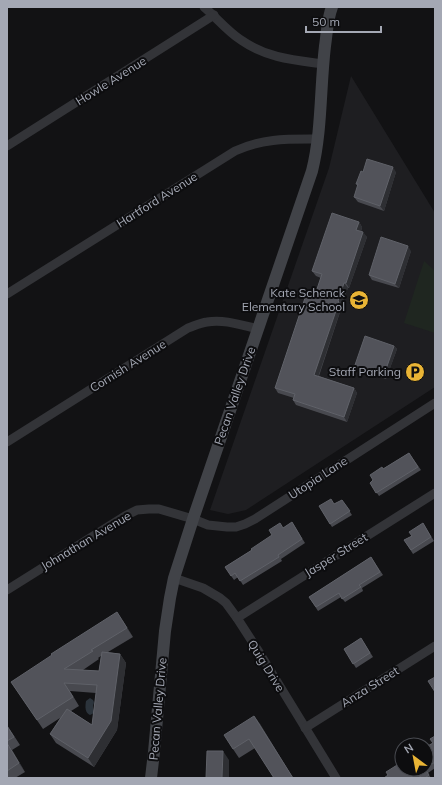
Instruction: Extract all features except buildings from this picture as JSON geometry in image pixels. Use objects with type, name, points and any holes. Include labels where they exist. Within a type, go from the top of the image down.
[{"type":"main road","name":"Pecan Valley Drive","points":[[151,778],[165,630],[174,578],[312,171],[318,139],[323,64],[329,10]]},
{"type":"street","points":[[204,7],[241,41],[277,57],[323,64]]},
{"type":"street","name":"Howle Avenue","points":[[7,146],[214,16]]},
{"type":"street","name":"Hartford Avenue","points":[[7,294],[235,151],[246,146],[270,140],[318,139]]},
{"type":"street","name":"Cornish Avenue","points":[[7,442],[188,328],[202,323],[223,321],[258,329]]},
{"type":"street","name":"Utopia Lane","points":[[193,519],[208,525],[227,527],[236,527],[245,524],[435,403]]},
{"type":"street","name":"Jasper Street","points":[[237,618],[435,493]]},
{"type":"street","name":"Johnathan Avenue","points":[[7,590],[137,510],[159,509],[193,519]]},
{"type":"street","name":"Quig Drive","points":[[174,578],[203,588],[226,603],[237,618],[336,778]]},
{"type":"street","name":"Anza Street","points":[[305,728],[435,646]]},
{"type":"shaded area","name":"Kate Schenck Elementary School","points":[[351,76],[435,213],[435,387],[246,510],[228,514],[210,510],[329,168]]},
{"type":"shaded area","points":[[424,261],[435,271],[435,333],[404,323]]},
{"type":"shaded area","points":[[90,698],[94,702],[94,713],[90,715],[86,711],[86,701]]},
{"type":"place","name":"Kate Schenck Elementary School","points":[[359,300]]},
{"type":"place","name":"Staff Parking","points":[[415,372]]}]
